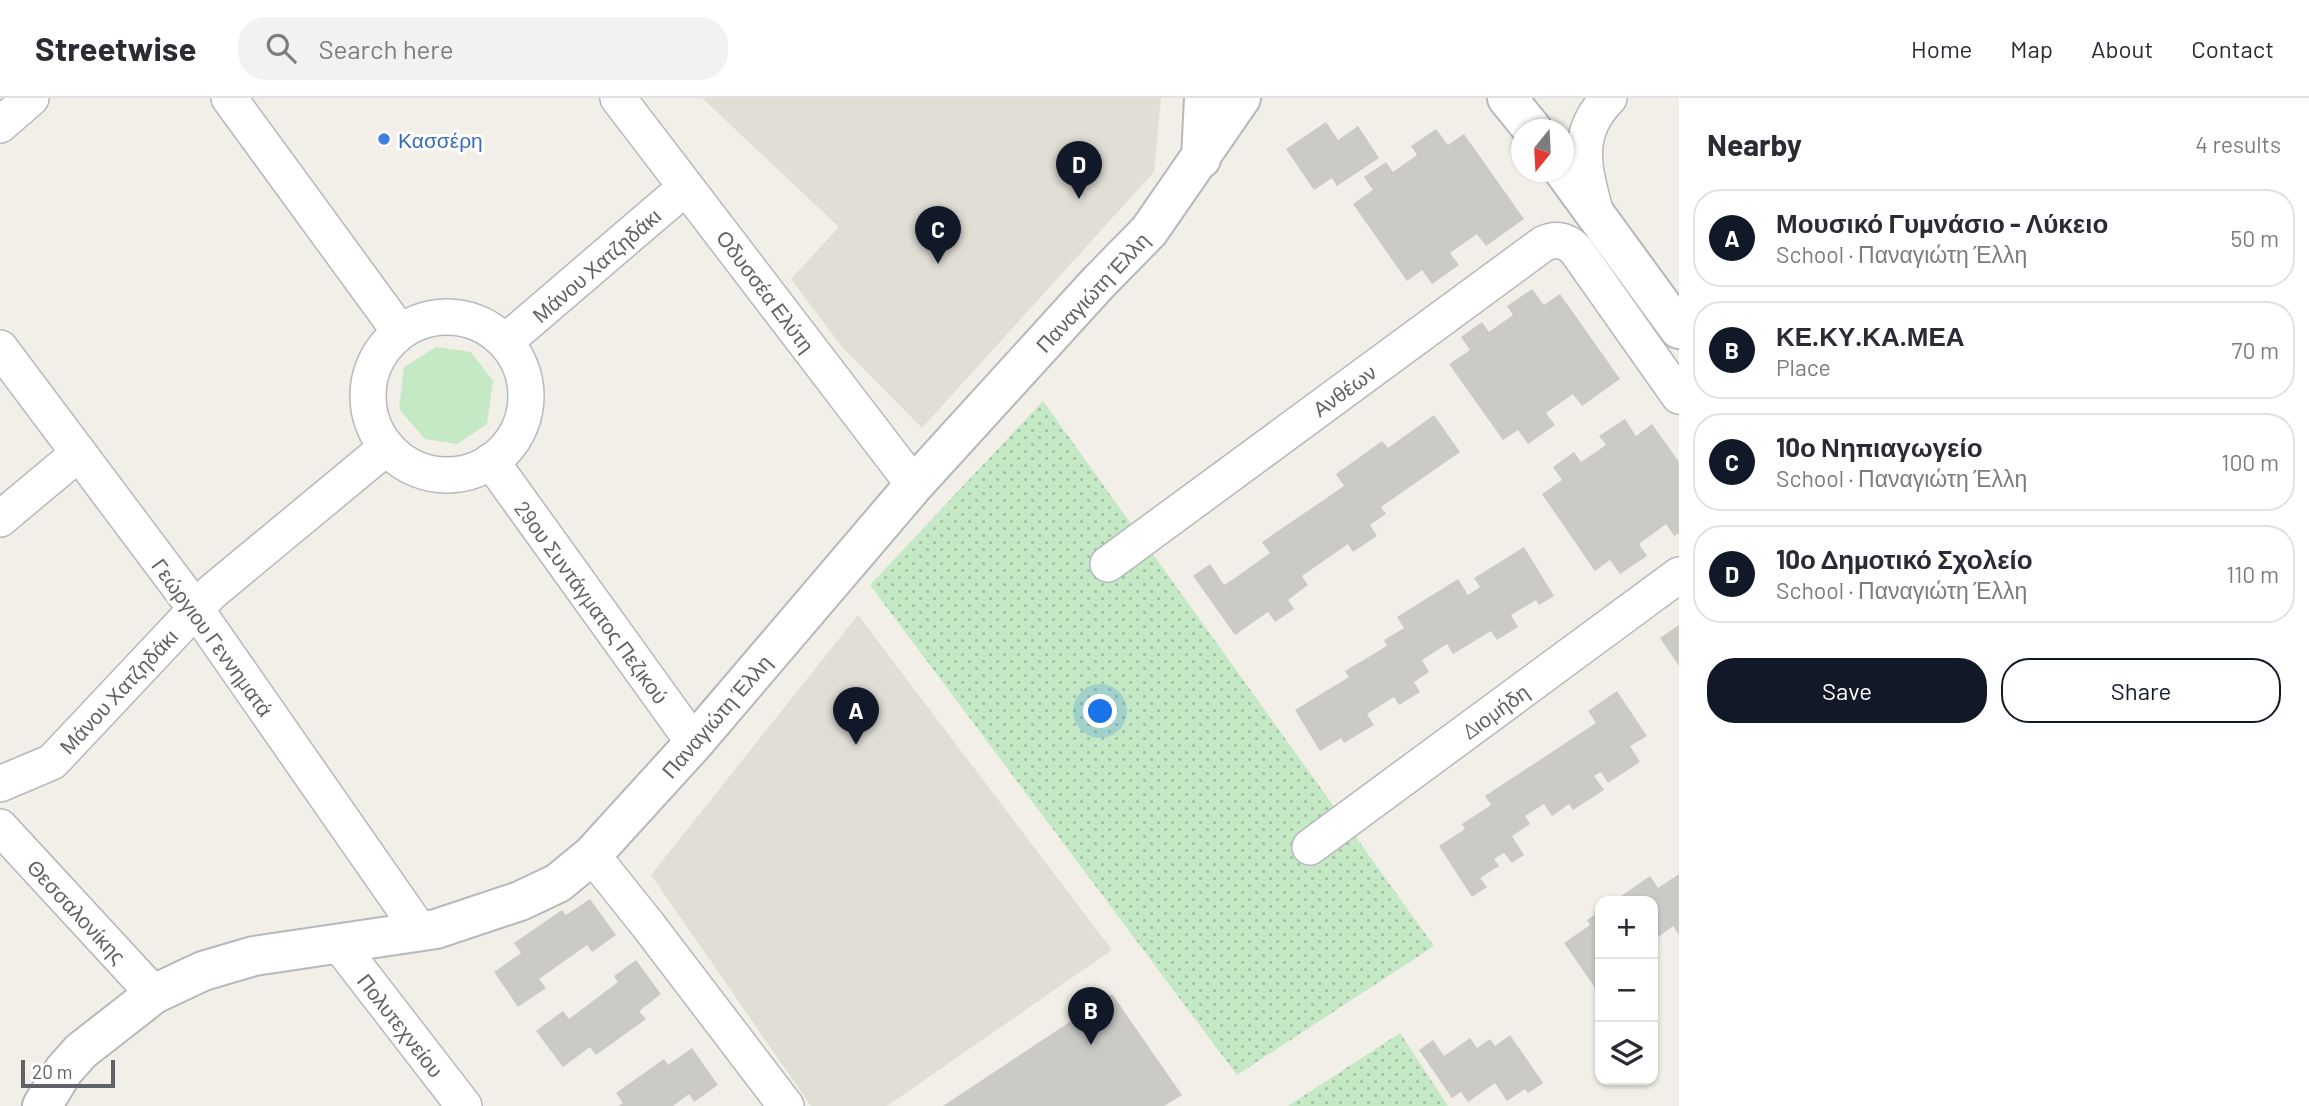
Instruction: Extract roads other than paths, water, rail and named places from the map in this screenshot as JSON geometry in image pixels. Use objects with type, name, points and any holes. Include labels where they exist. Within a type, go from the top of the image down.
[{"type":"street","points":[[0,125],[31,98]]},
{"type":"street","points":[[229,98],[400,332]]},
{"type":"street","name":"Οδυσσέα Ελύτη","points":[[618,98],[914,485]]},
{"type":"street","points":[[1201,159],[1204,98]]},
{"type":"street","name":"Παναγιώτη Έλλη","points":[[42,1106],[64,1070],[81,1051],[154,994],[203,971],[242,960],[436,929],[520,901],[558,883],[592,855],[694,743],[914,485],[1149,231],[1241,98]]},
{"type":"street","points":[[1507,98],[1524,119]]},
{"type":"street","points":[[1596,214],[1585,173],[1584,150],[1587,130],[1596,111],[1609,98]]},
{"type":"street","points":[[1572,182],[1679,329]]},
{"type":"street","name":"Μάνου Χατζηδάκι","points":[[505,342],[686,187]]},
{"type":"street","name":"Ανθέων","points":[[1108,564],[1552,240],[1569,243],[1582,258],[1676,385]]},
{"type":"street","points":[[450,316],[486,326],[505,342],[514,352],[522,369],[526,406],[521,425],[511,442],[491,461],[464,473],[444,475],[425,472],[407,464],[379,438],[367,401],[369,382],[374,363],[384,347],[400,332],[431,318],[450,316]]},
{"type":"street","name":"Γεώργιου Γεννηματά","points":[[0,348],[195,608],[420,931]]},
{"type":"street","name":"Μάνου Χατζηδάκι","points":[[0,784],[52,762],[195,608],[387,447]]},
{"type":"street","points":[[0,519],[79,453]]},
{"type":"street","name":"29ου Συντάγματος Πεζικού","points":[[491,461],[694,743]]},
{"type":"street","name":"Διομήδη","points":[[1310,846],[1679,575]]},
{"type":"street","name":"Θεσσαλονίκης","points":[[0,827],[154,994]]},
{"type":"street","points":[[592,855],[786,1106]]},
{"type":"street","name":"Πολυτεχνείου","points":[[338,943],[464,1106]]},
{"type":"place","name":"Κασσέρη","points":[[384,139]]},
{"type":"place","name":"10ο Δημοτικό Σχολείο","points":[[1079,199]]},
{"type":"place","name":"10ο Νηπιαγωγείο","points":[[938,264]]},
{"type":"place","name":"Μουσικό Γυμνάσιο - Λύκειο","points":[[856,745]]},
{"type":"place","name":"ΚΕ.ΚΥ.ΚΑ.ΜΕΑ","points":[[1091,1045]]}]
